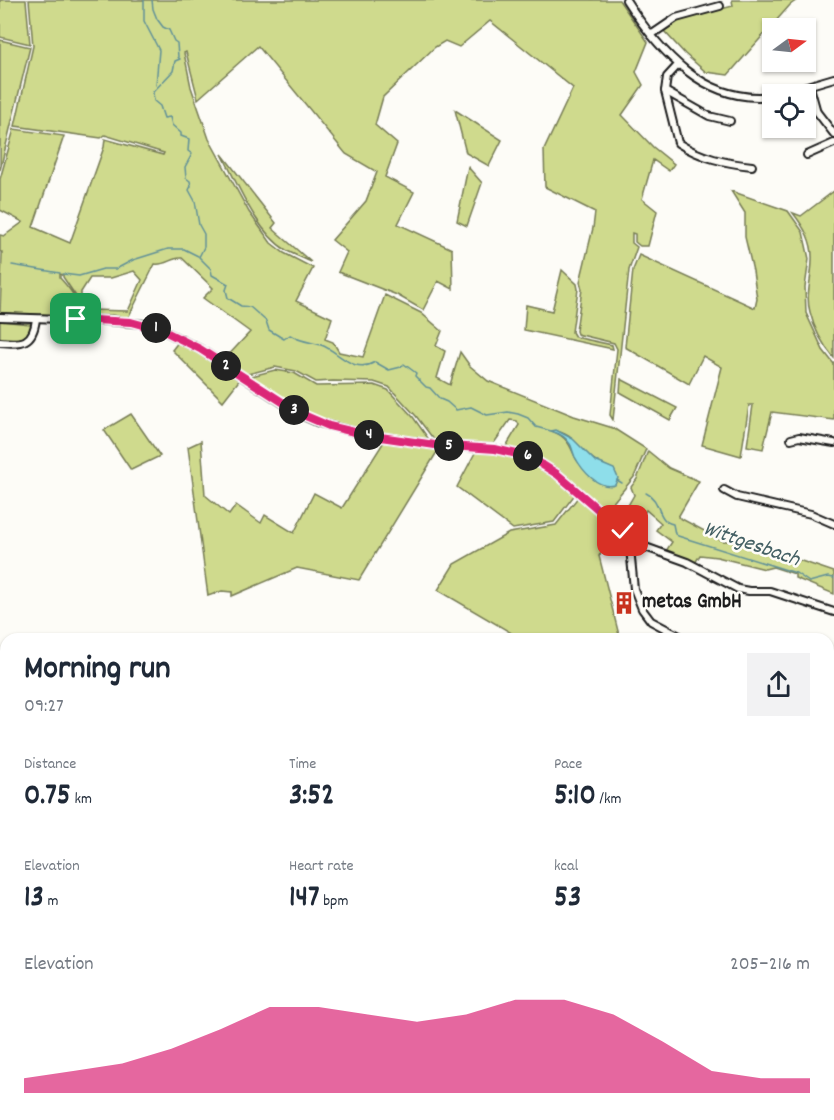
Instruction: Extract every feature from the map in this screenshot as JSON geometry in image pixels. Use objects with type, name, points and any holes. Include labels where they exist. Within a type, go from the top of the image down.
[{"type":"street","points":[[626,0],[651,35],[678,65],[696,79],[730,93],[762,96]]},
{"type":"street","points":[[651,35],[676,18],[720,6]]},
{"type":"street","points":[[678,65],[667,77],[665,91],[678,143],[694,153],[728,163],[752,166]]},
{"type":"street","points":[[816,85],[834,78]]},
{"type":"street","points":[[665,91],[709,116],[730,121]]},
{"type":"street","points":[[816,108],[834,134]]},
{"type":"street","points":[[807,155],[834,143]]},
{"type":"street","points":[[0,317],[131,322],[155,327],[200,349],[301,414],[329,426],[378,437],[435,445],[495,449],[530,457],[557,474],[623,531],[630,548],[634,589],[642,609],[651,621],[673,633]]},
{"type":"street","points":[[0,342],[16,344],[26,341],[35,330],[36,319]]},
{"type":"street","points":[[791,440],[799,437],[834,443]]},
{"type":"street","points":[[724,490],[737,497],[811,514],[834,524]]},
{"type":"street","points":[[640,545],[687,562],[738,589],[770,591],[834,612]]},
{"type":"green space","points":[[0,0],[26,0],[30,44],[0,37]]},
{"type":"green space","points":[[29,0],[619,0],[648,42],[636,72],[643,85],[622,115],[653,147],[674,164],[669,171],[653,160],[642,199],[657,211],[648,246],[640,246],[635,242],[635,234],[632,233],[632,243],[637,247],[629,270],[613,420],[610,415],[617,349],[614,343],[577,334],[576,331],[582,289],[580,282],[595,212],[545,187],[544,150],[573,88],[490,21],[459,47],[445,41],[435,47],[383,97],[375,125],[397,144],[385,177],[414,192],[398,224],[452,249],[453,289],[438,281],[423,310],[397,295],[338,272],[347,252],[332,240],[366,201],[377,172],[346,154],[258,46],[198,99],[186,52],[184,53],[191,87],[209,139],[249,212],[271,243],[284,253],[313,268],[296,301],[332,318],[325,339],[333,342],[339,352],[363,357],[385,295],[421,313],[442,331],[436,346],[445,351],[437,378],[450,385],[460,352],[470,366],[488,381],[574,416],[613,428],[646,449],[634,477],[606,511],[547,463],[531,454],[505,448],[519,425],[517,421],[510,420],[492,446],[435,441],[389,387],[374,382],[316,382],[296,371],[275,367],[244,375],[223,361],[250,332],[203,298],[213,288],[182,258],[155,264],[128,318],[112,315],[84,317],[82,305],[63,275],[60,274],[60,278],[76,300],[80,316],[0,313],[2,252],[0,252],[0,235],[4,236],[23,222],[0,210],[0,179],[14,129],[64,136],[33,227],[70,243],[105,139],[163,155],[164,153],[105,135],[101,138],[15,126],[33,46]],"holes":[[[134,271],[142,280],[128,311],[90,310],[89,305],[81,298],[81,292],[90,278],[111,278]],[[552,431],[571,438],[590,457],[612,469],[616,474],[583,466],[576,459],[565,439]]]},
{"type":"green space","points":[[732,0],[797,0],[778,18],[762,18],[762,37],[728,75],[706,72],[664,31],[678,20],[733,6]]},
{"type":"green space","points":[[0,40],[30,47],[0,170]]},
{"type":"green space","points":[[455,110],[502,140],[489,166],[466,153]]},
{"type":"green space","points":[[222,154],[276,223],[272,228],[311,262],[286,250],[266,232],[249,206]]},
{"type":"green space","points":[[468,167],[482,183],[467,226],[457,221]]},
{"type":"green space","points":[[731,191],[788,211],[803,232],[809,259],[805,287],[806,313],[823,350],[834,364],[834,420],[772,412],[763,449],[747,446],[753,405],[749,405],[741,456],[702,445],[722,367],[703,356],[689,384],[625,347],[633,270],[639,255],[755,308],[757,299],[745,237],[745,213]]},
{"type":"green space","points":[[834,191],[834,358],[819,336],[812,318],[808,299],[812,267],[811,247],[804,229],[793,213],[801,216]]},
{"type":"green space","points":[[562,270],[577,284],[578,289],[572,332],[575,337],[612,345],[613,349],[524,330],[526,305],[552,311]]},
{"type":"green space","points":[[0,321],[30,324],[32,327],[28,336],[20,340],[0,339]]},
{"type":"green space","points":[[179,341],[199,350],[241,378],[223,401],[172,350]]},
{"type":"green space","points":[[275,370],[294,373],[316,386],[374,385],[388,390],[413,417],[430,441],[368,433],[314,419],[248,377]]},
{"type":"green space","points":[[621,379],[677,408],[670,420],[620,392]]},
{"type":"green space","points":[[131,414],[160,456],[131,470],[104,430]]},
{"type":"green space","points":[[385,440],[440,447],[359,580],[297,568],[232,596],[232,592],[222,591],[208,596],[188,447],[201,441],[205,495],[229,515],[236,505],[261,523],[265,515],[294,533],[314,493],[342,508]]},
{"type":"green space","points":[[477,449],[529,460],[576,493],[554,522],[513,529],[457,487]]},
{"type":"green space","points":[[648,451],[669,468],[699,481],[678,517],[723,541],[738,541],[834,572],[834,594],[795,578],[795,574],[773,567],[765,569],[700,555],[695,563],[666,551],[672,542],[656,530],[661,523],[646,510],[633,533],[619,521],[634,495],[631,487],[637,479]]},
{"type":"green space","points":[[579,496],[616,529],[599,556],[618,633],[511,633],[438,590],[454,564],[509,533],[556,525]]},
{"type":"water","points":[[556,430],[573,439],[595,461],[614,469],[618,478],[615,485],[603,485],[591,478],[578,462],[571,445],[562,436],[551,431]]},
{"type":"waterway","name":"Wittgesbach","points":[[144,0],[144,21],[159,50],[156,85]]},
{"type":"waterway","name":"Wittgesbach","points":[[152,0],[157,19],[163,27],[169,30],[177,43],[180,59],[175,61],[173,71],[153,92],[154,101],[160,106],[164,118],[170,117],[172,125],[181,133],[181,136],[189,139],[188,151],[192,154],[185,167],[186,178],[190,181],[189,190],[195,201],[199,225],[204,234],[204,247],[199,257],[211,269],[212,275],[228,284],[226,290],[228,298],[241,306],[250,307],[266,321],[269,330],[284,339],[290,335],[321,345],[346,361],[360,366],[375,362],[389,370],[404,364],[416,373],[415,376],[426,387],[456,410],[471,407],[487,415],[508,412],[518,414],[528,418],[536,427],[551,431]]},
{"type":"waterway","points":[[63,274],[79,276],[103,269],[116,269],[133,260],[168,249],[184,249],[198,256]]},
{"type":"waterway","points":[[12,265],[60,273]]},
{"type":"waterway","name":"Wittgesbach","points":[[617,480],[622,483]]},
{"type":"waterway","name":"Wittgesbach","points":[[646,493],[655,500],[664,519],[673,524],[675,534],[678,536],[796,573],[809,582],[828,577],[834,578]]},
{"type":"place","name":"metas GmbH","points":[[624,603]]},
{"type":"route","points":[[76,319],[131,322],[155,327],[200,349],[313,421],[329,426],[367,435],[435,445],[495,449],[530,457],[557,474],[623,531]]}]
